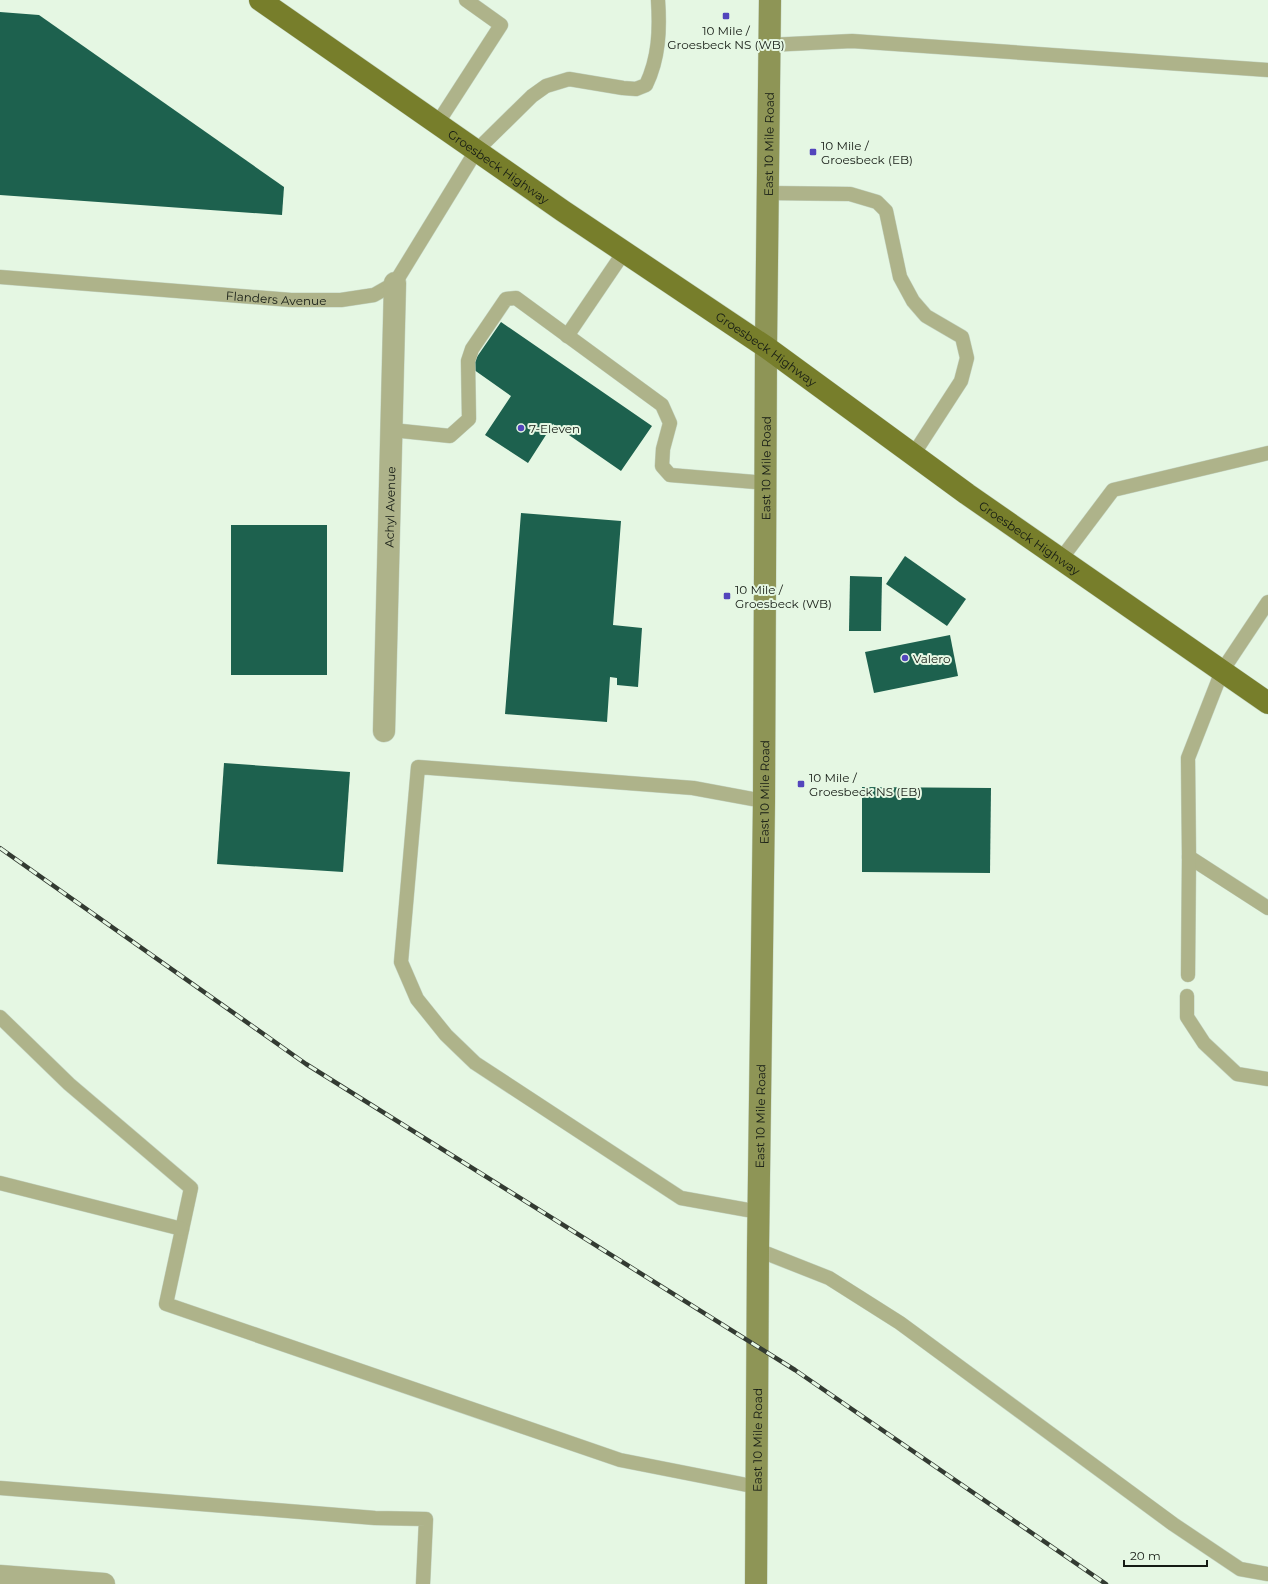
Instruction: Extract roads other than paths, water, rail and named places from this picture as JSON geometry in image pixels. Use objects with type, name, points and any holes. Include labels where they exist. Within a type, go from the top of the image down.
[{"type":"main road","name":"Groesbeck Highway","points":[[260,0],[476,151],[766,347],[967,494],[1268,703]]},
{"type":"main road","name":"East 10 Mile Road","points":[[756,1584],[770,0]]},
{"type":"street","name":"Achyl Avenue","points":[[384,731],[395,283]]},
{"type":"street","points":[[0,1576],[104,1584]]},
{"type":"lane","points":[[437,124],[501,25],[466,0]]},
{"type":"lane","name":"Flanders Avenue","points":[[0,277],[291,300],[341,300],[374,295],[395,283],[476,151],[532,96],[546,86],[569,78],[629,89],[636,89],[646,85],[653,70],[658,43],[658,0]]},
{"type":"lane","points":[[769,45],[852,40],[1268,70]]},
{"type":"lane","points":[[768,193],[850,194],[877,202],[886,211],[900,277],[913,301],[926,316],[962,337],[967,358],[962,381],[913,455]]},
{"type":"lane","points":[[567,336],[624,252]]},
{"type":"lane","points":[[392,430],[450,436],[469,419],[468,361],[472,349],[506,299],[516,298],[662,405],[670,423],[663,449],[662,466],[670,475],[766,483]]},
{"type":"lane","points":[[1061,559],[1113,490],[1268,453]]},
{"type":"lane","points":[[1188,975],[1188,758],[1222,671],[1268,602]]},
{"type":"lane","points":[[759,1212],[681,1198],[475,1063],[446,1035],[417,999],[401,962],[418,767],[693,788],[764,801]]},
{"type":"lane","points":[[1189,857],[1268,908]]},
{"type":"lane","points":[[1187,996],[1187,1016],[1204,1043],[1237,1074],[1268,1080]]},
{"type":"lane","points":[[0,1017],[70,1084],[191,1188],[166,1304],[620,1460],[757,1487]]},
{"type":"lane","points":[[0,1183],[182,1229]]},
{"type":"lane","points":[[758,1250],[829,1278],[900,1323],[1173,1524],[1240,1569],[1268,1574]]},
{"type":"lane","points":[[0,1488],[375,1518],[426,1519],[423,1584]]},
{"type":"railway","points":[[0,848],[306,1064],[795,1370],[1106,1584]]},
{"type":"place","name":"10 Mile / Groesbeck NS (WB)","points":[[726,16]]},
{"type":"place","name":"10 Mile / Groesbeck (EB)","points":[[813,152]]},
{"type":"place","name":"7-Eleven","points":[[521,428]]},
{"type":"place","name":"10 Mile / Groesbeck (WB)","points":[[727,596]]},
{"type":"place","name":"Valero","points":[[905,658]]},
{"type":"place","name":"10 Mile / Groesbeck NS (EB)","points":[[801,784]]}]
